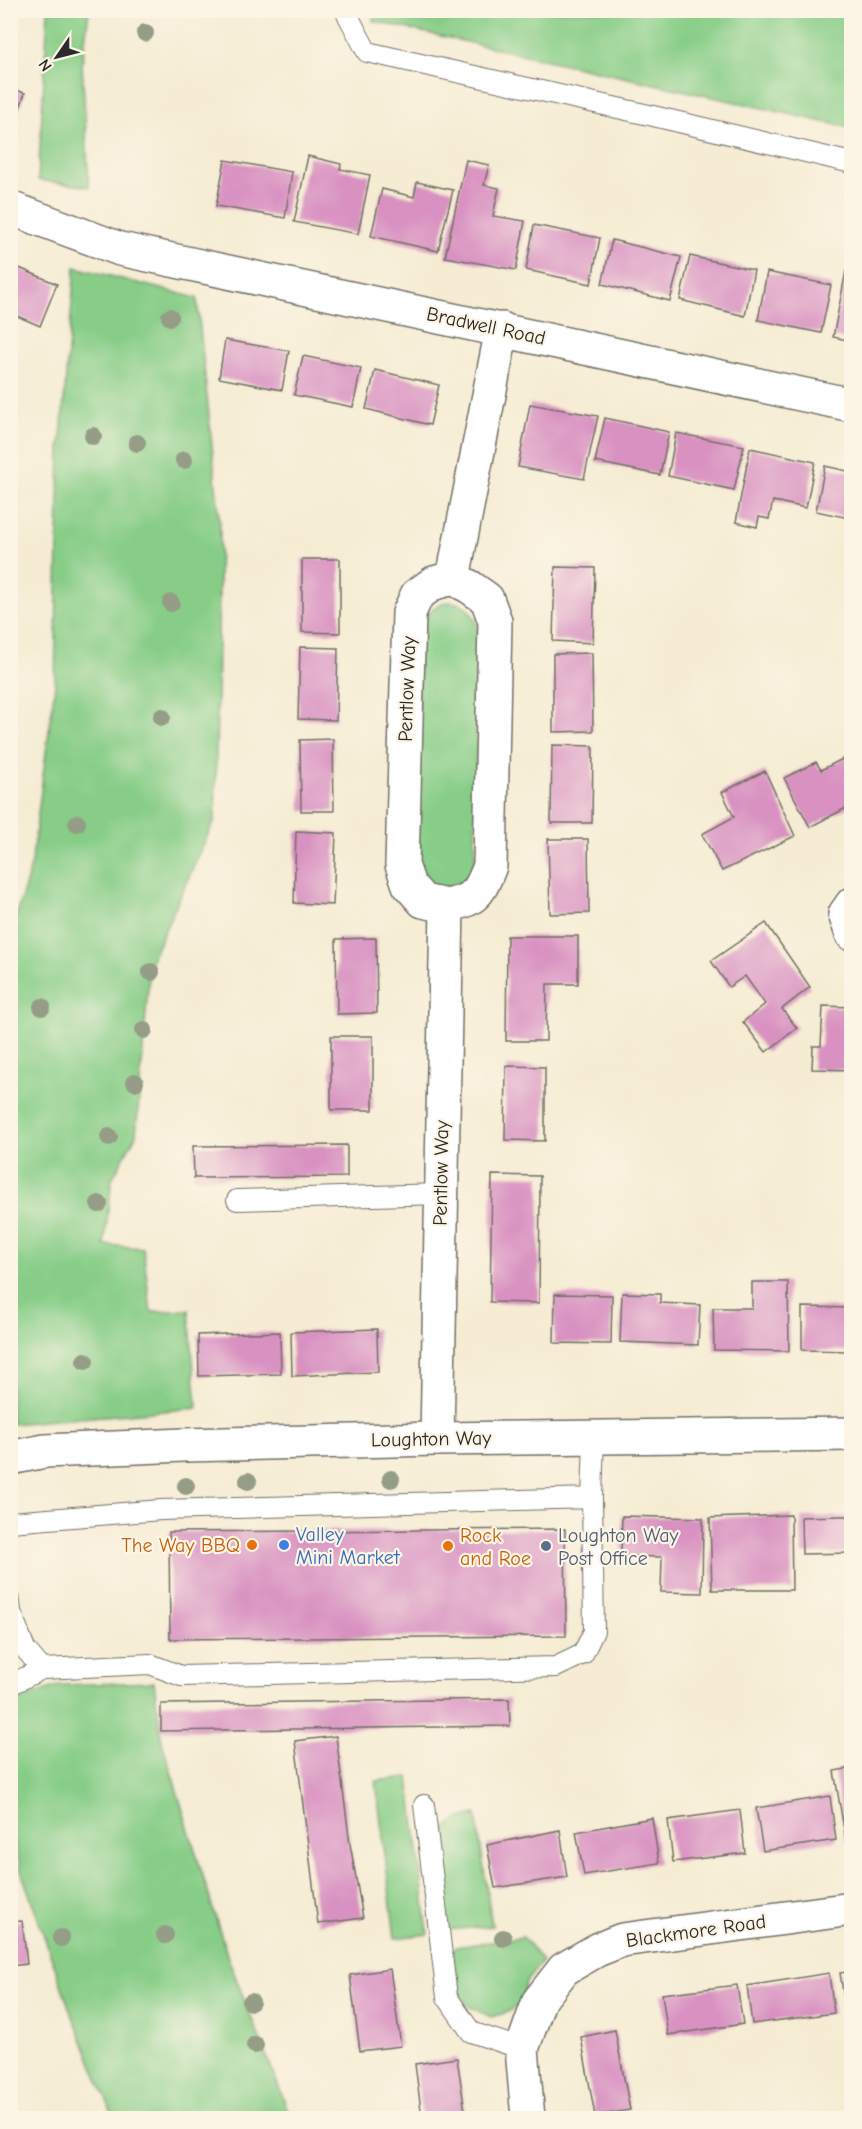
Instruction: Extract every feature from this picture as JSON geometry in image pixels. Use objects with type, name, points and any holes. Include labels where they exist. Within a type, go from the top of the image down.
[{"type":"street","name":"Bradwell Road","points":[[10,208],[120,249],[852,405]]},
{"type":"street","points":[[447,906],[469,901],[482,886],[490,866],[495,621],[487,599],[453,578],[502,329]]},
{"type":"street","name":"Pentlow Way","points":[[437,1439],[447,906],[423,901],[409,885],[402,865],[409,613],[417,595],[434,583],[453,578]]},
{"type":"street","points":[[852,904],[845,914],[852,934]]},
{"type":"street","name":"Loughton Way","points":[[10,1458],[45,1451],[184,1445],[437,1439],[852,1434]]},
{"type":"street","name":"Blackmore Road","points":[[528,2118],[522,2049],[538,2001],[564,1969],[597,1950],[622,1940],[852,1909]]},
{"type":"lane","points":[[345,10],[367,52],[852,163]]},
{"type":"lane","points":[[237,1200],[441,1194]]},
{"type":"lane","points":[[10,1685],[42,1669],[150,1664],[182,1676],[556,1667],[583,1654],[594,1631],[591,1498],[594,1437]]},
{"type":"lane","points":[[10,1522],[161,1510],[591,1498]]},
{"type":"lane","points":[[10,1602],[11,1612],[25,1649],[42,1669]]},
{"type":"lane","points":[[424,1805],[447,1997],[471,2032],[522,2049]]},
{"type":"green space","points":[[48,11],[89,11],[82,63],[89,187],[38,180]]},
{"type":"green space","points":[[374,11],[851,11],[851,128],[373,21]]},
{"type":"green space","points":[[75,267],[197,298],[220,525],[215,819],[150,963],[136,1135],[112,1179],[104,1245],[143,1248],[151,1312],[189,1310],[197,1408],[11,1424],[11,934],[31,866],[55,685],[60,448]]},
{"type":"green space","points":[[445,602],[457,603],[466,607],[478,625],[475,858],[473,867],[463,881],[456,885],[440,887],[423,877],[417,865],[419,625],[434,607]]},
{"type":"green space","points":[[154,1682],[162,1742],[228,1958],[291,2118],[114,2118],[69,2007],[20,1868],[10,1815],[10,1724],[16,1701],[60,1685]]},
{"type":"green space","points":[[409,1777],[428,1934],[395,1938],[376,1781]]},
{"type":"green space","points":[[476,1814],[492,1926],[446,1930],[439,1866],[441,1841],[450,1825]]},
{"type":"green space","points":[[523,1937],[542,1961],[526,1982],[521,2003],[508,2012],[491,2017],[470,2007],[459,1996],[451,1952],[456,1947]]},
{"type":"building","points":[[10,88],[25,93],[11,134],[10,134]]},
{"type":"building","points":[[308,156],[341,164],[340,169],[370,175],[358,234],[294,222]]},
{"type":"building","points":[[225,160],[292,172],[285,218],[216,206]]},
{"type":"building","points":[[466,160],[489,165],[484,185],[499,188],[493,216],[525,221],[516,270],[445,257]]},
{"type":"building","points":[[417,182],[453,190],[438,251],[371,236],[382,189],[414,197]]},
{"type":"building","points":[[534,225],[600,238],[591,284],[526,270]]},
{"type":"building","points":[[612,240],[681,257],[670,301],[602,284]]},
{"type":"building","points":[[690,256],[754,270],[745,316],[680,300]]},
{"type":"building","points":[[10,264],[57,284],[40,326],[10,313]]},
{"type":"building","points":[[846,271],[852,272],[852,341],[833,337]]},
{"type":"building","points":[[767,272],[831,285],[821,333],[758,320]]},
{"type":"building","points":[[225,340],[289,351],[282,390],[219,378]]},
{"type":"building","points":[[303,356],[361,368],[353,407],[294,395]]},
{"type":"building","points":[[375,370],[439,385],[430,425],[366,409]]},
{"type":"building","points":[[530,404],[598,416],[584,479],[518,467]]},
{"type":"building","points":[[605,418],[669,432],[660,475],[595,462]]},
{"type":"building","points":[[676,433],[744,446],[734,490],[668,476]]},
{"type":"building","points":[[750,448],[815,462],[806,508],[773,501],[769,519],[759,517],[757,527],[736,522]]},
{"type":"building","points":[[825,466],[852,472],[852,539],[847,538],[849,518],[816,511]]},
{"type":"building","points":[[302,559],[340,559],[340,633],[302,632]]},
{"type":"building","points":[[555,567],[595,568],[593,643],[553,641]]},
{"type":"building","points":[[300,647],[338,648],[336,720],[298,719]]},
{"type":"building","points":[[592,653],[593,731],[553,732],[553,654]]},
{"type":"building","points":[[333,739],[334,811],[301,811],[300,740]]},
{"type":"building","points":[[552,745],[593,746],[592,823],[551,823]]},
{"type":"building","points":[[852,754],[852,805],[810,827],[784,778],[816,762],[821,770]]},
{"type":"building","points":[[765,771],[795,836],[722,871],[702,834],[734,817],[722,792]]},
{"type":"building","points":[[296,831],[336,833],[333,905],[294,903]]},
{"type":"building","points":[[548,839],[588,839],[589,913],[550,914]]},
{"type":"building","points":[[766,923],[810,987],[782,1009],[797,1028],[766,1052],[743,1022],[765,1004],[745,976],[729,987],[711,961]]},
{"type":"building","points":[[507,936],[578,936],[578,984],[547,984],[546,1041],[506,1041]]},
{"type":"building","points":[[376,938],[377,1013],[337,1014],[336,939]]},
{"type":"building","points":[[823,1006],[852,1007],[852,1070],[812,1069],[813,1046],[821,1046]]},
{"type":"building","points":[[331,1036],[373,1036],[373,1110],[331,1110]]},
{"type":"building","points":[[506,1066],[545,1067],[545,1141],[505,1140]]},
{"type":"building","points":[[347,1145],[347,1177],[194,1178],[193,1146]]},
{"type":"building","points":[[492,1175],[540,1176],[539,1303],[490,1302]]},
{"type":"building","points":[[752,1282],[788,1282],[789,1351],[714,1350],[713,1308],[752,1308]]},
{"type":"building","points":[[622,1293],[660,1294],[660,1303],[700,1305],[698,1345],[620,1342]]},
{"type":"building","points":[[555,1294],[612,1295],[611,1344],[554,1343]]},
{"type":"building","points":[[802,1307],[852,1308],[852,1351],[802,1350]]},
{"type":"building","points":[[377,1329],[378,1372],[292,1376],[291,1332]]},
{"type":"building","points":[[280,1332],[281,1374],[199,1376],[198,1335]]},
{"type":"building","points":[[791,1515],[792,1590],[712,1590],[710,1518]]},
{"type":"building","points":[[622,1516],[703,1518],[702,1593],[661,1592],[662,1557],[621,1556]]},
{"type":"building","points":[[852,1516],[852,1553],[802,1554],[801,1517]]},
{"type":"building","points":[[565,1529],[566,1636],[170,1639],[169,1532]]},
{"type":"building","points":[[509,1699],[510,1726],[161,1731],[161,1704]]},
{"type":"building","points":[[336,1736],[350,1844],[363,1918],[318,1924],[295,1741]]},
{"type":"building","points":[[852,1768],[852,1840],[846,1841],[834,1771]]},
{"type":"building","points":[[830,1796],[836,1840],[763,1851],[756,1808]]},
{"type":"building","points":[[740,1810],[745,1853],[673,1862],[668,1820]]},
{"type":"building","points":[[652,1818],[659,1863],[584,1875],[576,1832]]},
{"type":"building","points":[[560,1830],[567,1877],[495,1888],[487,1845]]},
{"type":"building","points":[[22,1921],[27,1964],[10,1966],[10,1922]]},
{"type":"building","points":[[390,1969],[401,2046],[360,2051],[350,1975]]},
{"type":"building","points":[[852,1971],[852,2010],[846,2011],[840,1973]]},
{"type":"building","points":[[829,1973],[834,2013],[752,2024],[747,1986]]},
{"type":"building","points":[[737,1985],[743,2024],[668,2035],[662,1994]]},
{"type":"building","points":[[615,2030],[630,2110],[595,2116],[581,2037]]},
{"type":"building","points":[[457,2058],[466,2118],[422,2118],[415,2064]]},
{"type":"place","name":"The Way BBQ","points":[[252,1545]]},
{"type":"place","name":"Valley Mini Market","points":[[284,1545]]},
{"type":"place","name":"Rock and Roe","points":[[448,1546]]},
{"type":"place","name":"Loughton Way Post Office","points":[[546,1546]]}]
